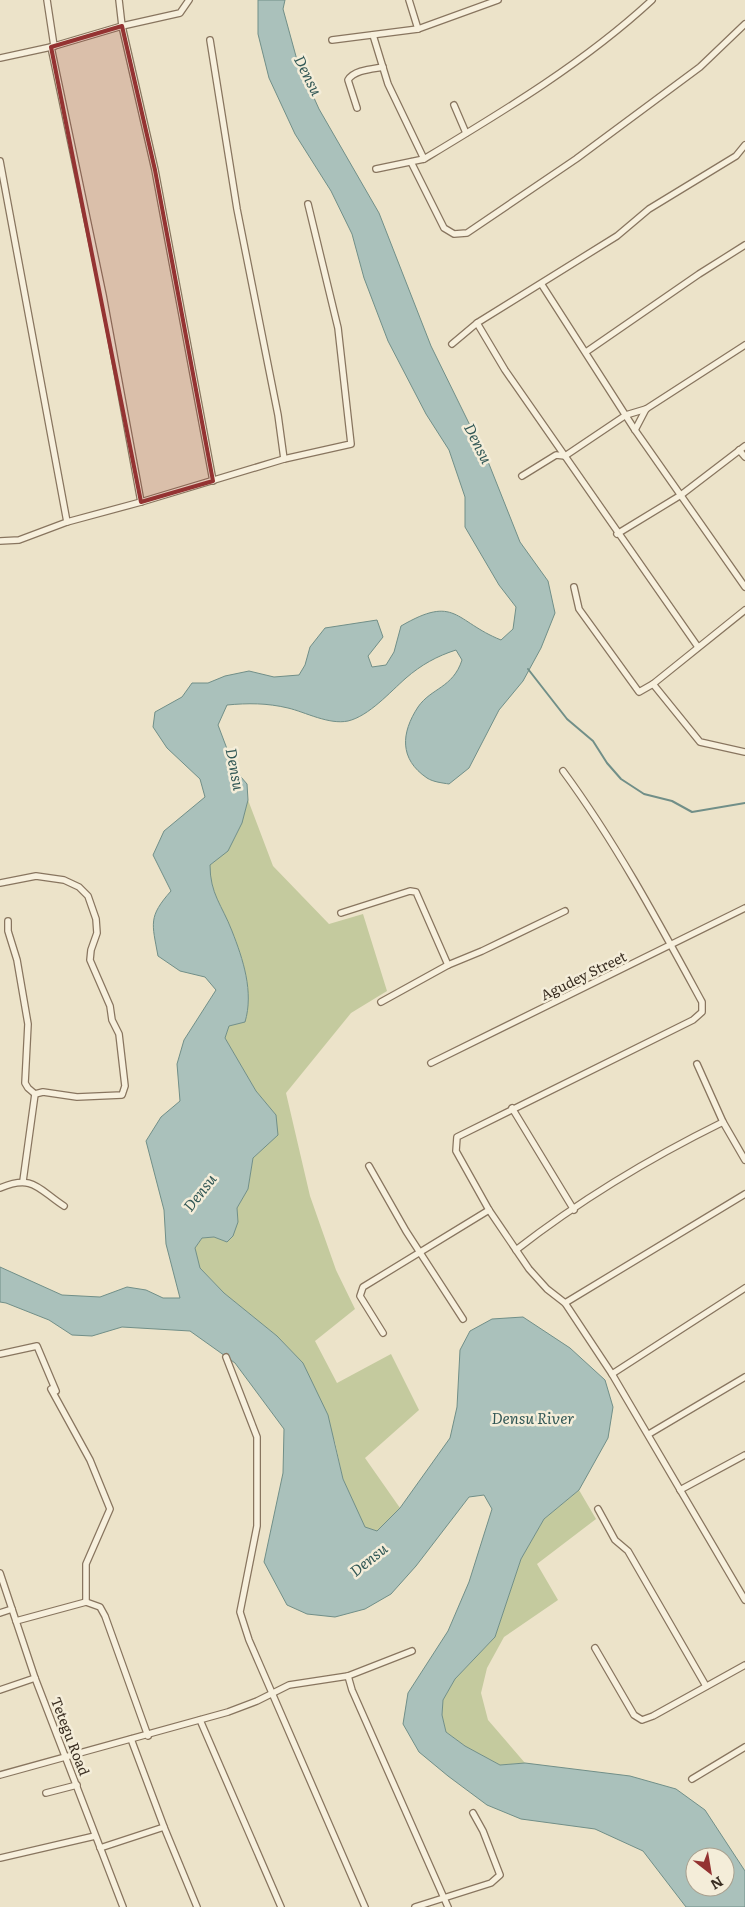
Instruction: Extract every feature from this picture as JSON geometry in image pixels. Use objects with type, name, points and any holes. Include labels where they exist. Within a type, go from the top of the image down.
[{"type":"street","points":[[47,0],[53,47],[103,295],[141,502]]},
{"type":"street","points":[[119,0],[122,26],[155,170],[213,481]]},
{"type":"street","points":[[0,58],[53,47],[122,26],[180,13],[189,0]]},
{"type":"street","points":[[409,0],[418,28]]},
{"type":"street","points":[[332,40],[418,28],[498,0]]},
{"type":"street","points":[[376,169],[424,159],[536,89],[632,18],[652,0]]},
{"type":"street","points":[[411,162],[444,228],[454,234],[467,233],[576,159],[700,67],[745,24]]},
{"type":"street","points":[[373,34],[394,98],[424,159]]},
{"type":"street","points":[[210,40],[237,209],[278,415],[284,459]]},
{"type":"street","points":[[357,108],[348,80],[350,76],[383,67]]},
{"type":"street","points":[[454,105],[466,133]]},
{"type":"street","points":[[452,344],[477,323],[542,285],[617,236],[649,210],[736,156],[745,145]]},
{"type":"street","points":[[0,161],[67,522]]},
{"type":"street","points":[[0,541],[19,540],[34,536],[67,522],[284,459],[351,444],[338,328],[308,204]]},
{"type":"street","points":[[586,352],[699,274],[745,245]]},
{"type":"street","points":[[542,285],[635,430],[745,587]]},
{"type":"street","points":[[477,323],[505,370],[617,534],[698,647]]},
{"type":"street","points":[[522,476],[556,454],[565,456],[626,415],[646,409],[745,345]]},
{"type":"street","points":[[635,430],[646,409]]},
{"type":"street","points":[[617,534],[682,495],[745,446]]},
{"type":"street","points":[[739,450],[745,457]]},
{"type":"street","points":[[574,588],[580,609],[639,692],[653,684],[745,610]]},
{"type":"street","points":[[653,684],[700,742],[745,752]]},
{"type":"street","points":[[563,771],[612,843],[702,1002],[702,1012],[693,1020],[512,1108],[457,1138],[456,1151],[489,1210],[516,1250],[547,1289],[565,1303],[612,1374],[745,1600]]},
{"type":"street","points":[[0,883],[36,876],[64,880],[79,887],[88,896],[96,919],[97,933],[90,950],[90,960],[110,1006],[112,1020],[119,1034],[125,1086],[122,1095],[77,1097],[43,1092],[35,1094]]},
{"type":"street","points":[[341,914],[410,891],[416,892],[448,965]]},
{"type":"street","name":"Agudey Street","points":[[431,1063],[745,908]]},
{"type":"street","points":[[381,1002],[448,965],[482,951],[565,911]]},
{"type":"street","points":[[8,921],[8,931],[17,960],[28,1024],[25,1083],[35,1094]]},
{"type":"street","points":[[696,1064],[723,1122],[745,1160]]},
{"type":"street","points":[[23,1181],[35,1094]]},
{"type":"street","points":[[512,1108],[574,1210]]},
{"type":"street","points":[[516,1250],[544,1228],[681,1143],[723,1122]]},
{"type":"street","points":[[369,1166],[463,1319]]},
{"type":"street","points":[[0,1188],[23,1181],[35,1184],[64,1206]]},
{"type":"street","points":[[565,1303],[745,1194]]},
{"type":"street","points":[[384,1333],[360,1296],[363,1287],[489,1210]]},
{"type":"street","points":[[612,1374],[745,1288]]},
{"type":"street","points":[[0,1354],[37,1346],[53,1390],[90,1460],[110,1509],[86,1564],[86,1602]]},
{"type":"street","points":[[226,1357],[257,1437],[257,1526],[240,1612],[249,1640],[274,1693],[365,1907]]},
{"type":"street","points":[[649,1434],[745,1377]]},
{"type":"street","points":[[680,1490],[745,1455]]},
{"type":"street","points":[[598,1509],[615,1540],[628,1551],[706,1686]]},
{"type":"street","name":"Tetegu Road","points":[[0,1573],[35,1678],[121,1907]]},
{"type":"street","points":[[16,1620],[86,1602],[94,1603],[100,1607],[106,1616],[148,1736]]},
{"type":"street","points":[[0,1613],[12,1609]]},
{"type":"street","points":[[595,1648],[634,1715],[642,1720],[745,1665]]},
{"type":"street","points":[[0,1775],[148,1736],[249,1705],[289,1685],[348,1676],[412,1651]]},
{"type":"street","points":[[348,1676],[353,1686],[352,1690],[448,1907]]},
{"type":"street","points":[[0,1690],[35,1678]]},
{"type":"street","points":[[200,1720],[281,1907]]},
{"type":"street","points":[[131,1739],[197,1907]]},
{"type":"street","points":[[692,1779],[745,1746]]},
{"type":"street","points":[[46,1793],[76,1785]]},
{"type":"street","points":[[415,1907],[491,1883],[500,1875],[483,1831],[473,1813]]},
{"type":"street","points":[[100,1848],[164,1827]]},
{"type":"street","points":[[0,1858],[95,1836]]},
{"type":"highlighted area","points":[[122,26],[155,170],[213,481],[141,502],[51,47]]},
{"type":"green space","points":[[248,800],[273,866],[329,924],[363,914],[387,991],[351,1013],[286,1093],[310,1196],[336,1270],[355,1309],[315,1341],[337,1383],[391,1354],[419,1410],[365,1458],[400,1508],[377,1531],[364,1527],[343,1479],[335,1442],[303,1363],[277,1336],[224,1293],[200,1268],[195,1248],[202,1238],[214,1237],[227,1242],[238,1222],[237,1208],[248,1189],[253,1158],[263,1148],[276,1115],[256,1091],[225,1038],[229,1026],[245,1022],[248,987],[236,942],[214,892],[210,865],[231,844],[239,829]]},
{"type":"green space","points":[[579,1490],[596,1519],[537,1564],[558,1600],[504,1637],[487,1668],[481,1693],[488,1720],[525,1763],[500,1765],[465,1746],[446,1732],[442,1715],[443,1700],[455,1679],[495,1637],[521,1559],[544,1519]]},
{"type":"water","points":[[258,0],[285,0],[283,9],[297,60],[319,109],[379,213],[431,346],[489,464],[520,542],[548,581],[555,613],[541,648],[523,681],[499,710],[469,768],[449,784],[429,779],[418,771],[411,763],[407,754],[406,736],[408,726],[418,707],[448,682],[458,669],[462,660],[456,650],[423,665],[371,709],[348,721],[325,720],[273,705],[227,705],[218,725],[235,770],[247,784],[248,800],[242,823],[228,851],[210,865],[214,892],[240,953],[248,987],[248,999],[245,1022],[229,1026],[225,1038],[256,1091],[276,1115],[278,1135],[253,1158],[248,1189],[237,1208],[238,1222],[233,1236],[227,1242],[214,1237],[202,1238],[195,1248],[200,1268],[224,1293],[277,1336],[303,1363],[328,1415],[343,1479],[365,1527],[377,1531],[400,1508],[450,1438],[457,1407],[460,1350],[470,1331],[492,1319],[523,1317],[570,1348],[605,1380],[613,1407],[608,1438],[579,1490],[544,1519],[521,1559],[495,1637],[455,1679],[443,1700],[442,1715],[446,1732],[465,1746],[500,1765],[525,1763],[630,1776],[676,1789],[705,1810],[729,1847],[685,1847],[685,1897],[735,1897],[735,1856],[745,1871],[745,1907],[686,1907],[643,1851],[595,1829],[521,1819],[487,1805],[419,1752],[403,1724],[408,1693],[448,1631],[469,1582],[492,1509],[484,1495],[469,1497],[416,1566],[391,1594],[365,1609],[335,1617],[307,1614],[287,1605],[264,1562],[283,1473],[284,1429],[235,1363],[190,1331],[122,1327],[92,1336],[72,1335],[49,1320],[0,1302],[0,1267],[62,1295],[100,1297],[127,1287],[146,1290],[163,1298],[180,1298],[166,1244],[164,1210],[146,1141],[161,1117],[180,1101],[177,1064],[184,1040],[216,990],[205,977],[180,971],[158,956],[153,928],[155,914],[158,907],[171,891],[153,855],[164,831],[205,797],[200,779],[167,748],[153,727],[155,712],[182,697],[192,683],[208,683],[225,676],[249,671],[274,677],[299,675],[305,665],[310,647],[325,628],[377,620],[383,637],[368,656],[372,667],[386,665],[394,652],[401,626],[433,612],[444,611],[454,614],[485,633],[501,640],[513,629],[516,607],[499,585],[465,527],[465,497],[449,450],[426,414],[388,341],[364,278],[352,234],[331,191],[295,134],[269,78],[258,34]]},
{"type":"waterway","points":[[528,669],[567,719],[593,741],[607,763],[621,779],[644,794],[672,801],[692,812],[745,803]]},
{"type":"water label","name":"Densu","points":[[309,75]]},
{"type":"water label","name":"Densu","points":[[479,443]]},
{"type":"water label","name":"Densu","points":[[236,769]]},
{"type":"water label","name":"Densu","points":[[199,1192]]},
{"type":"water label","name":"Densu River","points":[[533,1417]]},
{"type":"water label","name":"Densu","points":[[368,1559]]}]
